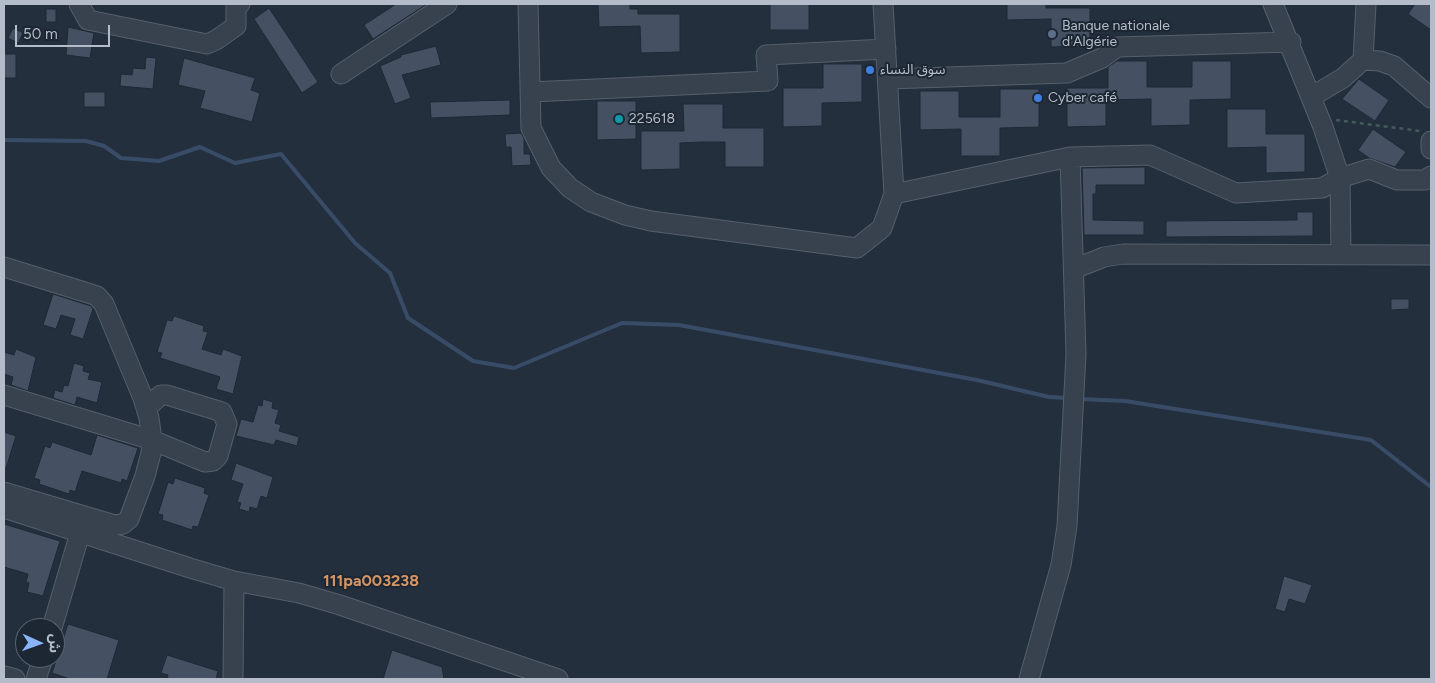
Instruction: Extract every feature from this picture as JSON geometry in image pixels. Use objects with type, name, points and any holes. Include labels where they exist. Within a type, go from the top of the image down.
[{"type":"street","points":[[79,4],[88,20],[207,44],[236,26],[236,7],[240,4]]},
{"type":"street","points":[[341,74],[447,4]]},
{"type":"street","points":[[528,4],[531,128],[551,168],[570,188],[591,202],[625,215],[652,221],[857,248],[882,228],[894,194],[883,4]]},
{"type":"street","points":[[1273,4],[1275,13],[1291,42],[1320,118],[1340,178],[1341,254]]},
{"type":"street","points":[[1311,97],[1343,78],[1363,60],[1366,4]]},
{"type":"street","points":[[888,80],[1067,73],[1102,58],[1117,47],[1264,45],[1291,42]]},
{"type":"street","points":[[531,92],[768,81],[766,55],[886,49]]},
{"type":"street","points":[[1363,60],[1380,61],[1394,66],[1431,98]]},
{"type":"street","points":[[1427,136],[1431,149]]},
{"type":"street","points":[[894,194],[1070,156],[1150,155],[1236,193],[1322,188],[1340,178],[1369,169],[1397,180],[1425,180],[1431,176]]},
{"type":"street","points":[[1029,679],[1061,565],[1067,526],[1076,354],[1070,156]]},
{"type":"street","points":[[1074,269],[1117,254],[1431,255]]},
{"type":"street","points":[[4,267],[97,296],[108,312],[146,408],[152,440],[145,476],[128,519],[123,524],[115,525],[4,492]]},
{"type":"street","points":[[4,395],[152,440],[205,462],[213,461],[218,456],[227,424],[222,412],[167,395],[161,395],[146,408]]},
{"type":"street","points":[[4,508],[234,581],[318,598],[523,674],[558,679]]},
{"type":"street","points":[[55,618],[80,533]]},
{"type":"street","points":[[233,679],[234,581]]},
{"type":"street","points":[[4,676],[15,679]]},
{"type":"path","points":[[1320,118],[1427,136]]},
{"type":"building","points":[[396,4],[427,4],[373,39],[364,25]]},
{"type":"building","points":[[598,4],[630,4],[630,9],[638,9],[638,14],[680,14],[680,52],[641,53],[640,26],[599,27]]},
{"type":"building","points":[[770,4],[809,4],[809,30],[770,30]]},
{"type":"building","points":[[1007,4],[1046,4],[1046,8],[1090,8],[1090,46],[1051,47],[1051,19],[1007,20]]},
{"type":"building","points":[[1415,4],[1431,4],[1431,30],[1408,14]]},
{"type":"building","points":[[269,8],[318,82],[302,93],[254,19]]},
{"type":"building","points":[[46,9],[56,9],[56,22],[46,22]]},
{"type":"building","points":[[68,27],[94,33],[90,58],[66,55]]},
{"type":"building","points":[[13,28],[23,33],[18,43],[8,38]]},
{"type":"building","points":[[436,46],[441,65],[402,75],[411,98],[395,104],[380,66],[401,57],[401,55]]},
{"type":"building","points":[[4,54],[16,54],[16,78],[4,78]]},
{"type":"building","points":[[146,57],[156,58],[153,89],[120,86],[121,74],[132,75],[133,68],[145,69]]},
{"type":"building","points":[[184,58],[255,78],[251,90],[260,93],[252,122],[200,108],[205,91],[178,85]]},
{"type":"building","points":[[1117,61],[1147,61],[1147,87],[1192,87],[1192,61],[1231,61],[1231,99],[1190,100],[1190,125],[1151,126],[1151,99],[1106,100],[1106,126],[1067,127],[1067,88],[1108,88],[1108,67]]},
{"type":"building","points":[[823,64],[862,64],[862,102],[822,103],[822,126],[783,127],[783,88],[823,88]]},
{"type":"building","points":[[1359,79],[1389,100],[1375,121],[1342,99]]},
{"type":"building","points":[[1000,89],[1039,89],[1039,127],[1000,128],[1000,156],[961,156],[961,129],[920,130],[920,91],[959,91],[959,117],[1000,117]]},
{"type":"building","points":[[84,92],[105,92],[105,107],[84,107]]},
{"type":"building","points":[[510,100],[510,115],[431,118],[430,102]]},
{"type":"building","points":[[597,101],[636,101],[636,139],[597,140]]},
{"type":"building","points":[[683,104],[723,104],[723,128],[764,128],[764,167],[725,167],[725,142],[701,142],[680,143],[680,169],[641,170],[641,131],[684,131]]},
{"type":"building","points":[[1227,109],[1266,109],[1266,134],[1305,134],[1305,172],[1266,173],[1266,147],[1227,148]]},
{"type":"building","points":[[1373,129],[1406,152],[1395,167],[1369,158],[1358,150]]},
{"type":"building","points":[[521,133],[524,138],[524,154],[530,154],[531,165],[512,166],[511,147],[506,147],[505,134]]},
{"type":"building","points":[[1145,167],[1145,185],[1096,185],[1096,194],[1093,194],[1093,220],[1144,221],[1144,235],[1084,235],[1082,168]]},
{"type":"building","points":[[1297,212],[1313,212],[1313,236],[1166,237],[1166,221],[1297,220]]},
{"type":"building","points":[[53,294],[91,306],[93,309],[83,339],[70,335],[75,319],[61,315],[56,329],[43,325]]},
{"type":"building","points":[[1391,299],[1409,299],[1409,309],[1391,310]]},
{"type":"building","points":[[174,316],[204,326],[203,331],[208,332],[202,349],[221,355],[223,349],[242,356],[233,394],[216,389],[220,377],[160,358],[162,353],[157,352],[167,320],[172,321]]},
{"type":"building","points":[[16,349],[36,357],[28,391],[11,385],[13,377],[4,374],[4,352],[14,355]]},
{"type":"building","points":[[74,363],[84,366],[83,371],[90,373],[88,379],[102,382],[97,403],[77,397],[75,405],[53,398],[55,390],[62,392],[64,385],[68,386]]},
{"type":"building","points":[[263,399],[273,402],[272,408],[279,410],[275,423],[281,425],[279,431],[299,437],[297,446],[276,440],[274,445],[236,436],[241,419],[253,422],[258,405],[262,406]]},
{"type":"building","points":[[4,432],[16,436],[6,468],[4,468]]},
{"type":"building","points":[[97,435],[138,448],[127,481],[122,479],[121,483],[82,471],[75,492],[70,490],[69,494],[39,484],[40,480],[34,478],[45,446],[50,448],[52,442],[91,455]]},
{"type":"building","points":[[236,463],[273,477],[267,498],[261,496],[257,509],[250,507],[249,512],[239,509],[241,503],[237,502],[243,484],[231,480]]},
{"type":"building","points":[[175,478],[205,488],[204,493],[209,495],[198,527],[193,526],[192,530],[162,520],[163,515],[158,514],[168,482],[173,484]]},
{"type":"building","points":[[4,524],[60,541],[43,596],[27,592],[29,583],[26,582],[28,574],[4,567]]},
{"type":"building","points":[[1284,576],[1312,585],[1305,604],[1289,599],[1285,612],[1275,609]]},
{"type":"building","points":[[68,624],[119,640],[107,679],[70,679],[52,673],[54,668],[65,668],[65,633]]},
{"type":"building","points":[[392,650],[442,667],[444,679],[383,679]]},
{"type":"building","points":[[167,655],[218,671],[216,679],[167,679],[168,675],[161,673]]},
{"type":"waterway","points":[[4,140],[86,141],[104,146],[121,158],[159,161],[200,147],[235,163],[281,154],[355,243],[390,273],[408,318],[473,361],[514,368],[622,323],[679,325],[977,380],[1049,397],[1069,398]]},
{"type":"waterway","points":[[1079,399],[1125,401],[1371,440],[1431,487]]},
{"type":"place","name":"Banque nationale d'Algérie","points":[[1052,34]]},
{"type":"place","name":"سوق النساء","points":[[870,70]]},
{"type":"place","name":"Cyber café","points":[[1038,98]]},
{"type":"place","name":"225618","points":[[619,119]]},
{"type":"district","name":"111pa003238","points":[[371,581]]}]
